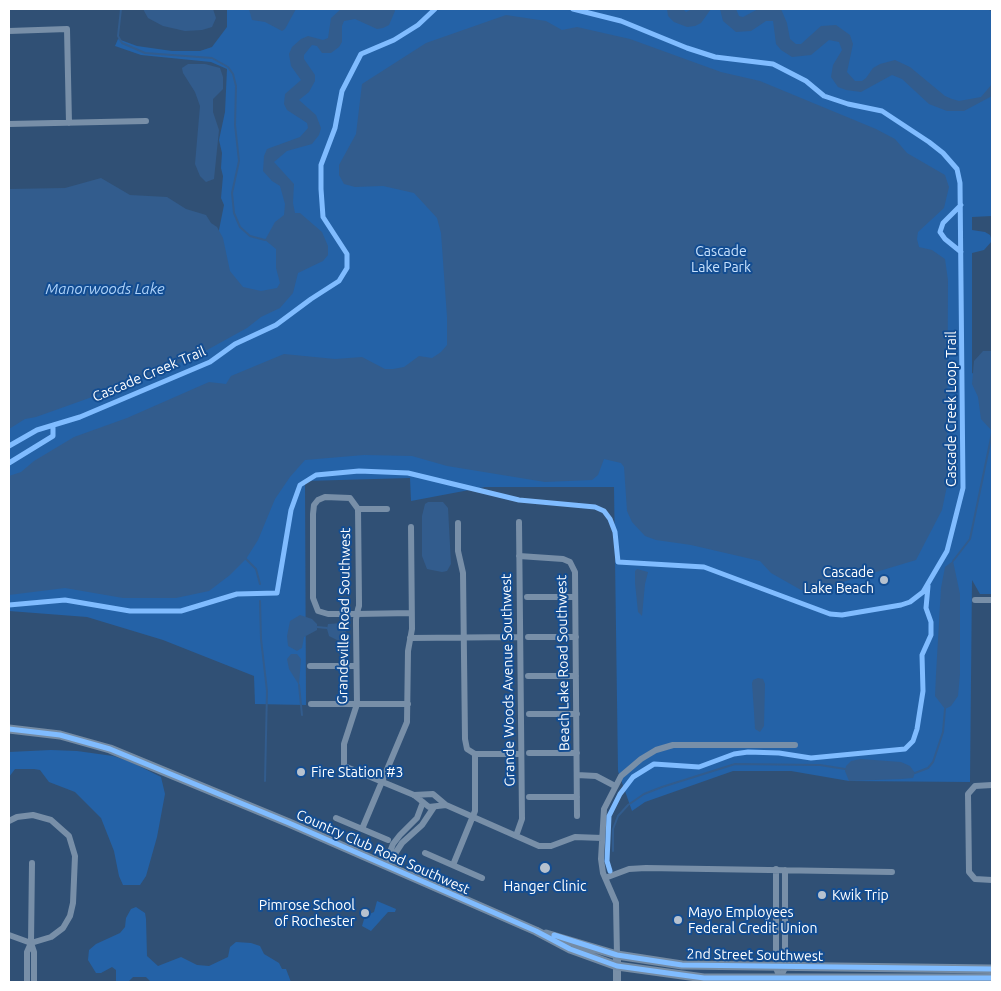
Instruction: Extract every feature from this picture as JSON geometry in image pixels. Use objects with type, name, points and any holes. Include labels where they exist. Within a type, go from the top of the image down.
[{"type":"main road","name":"Country Club Road Southwest","points":[[9,729],[45,733],[98,744],[221,794],[536,931]]},
{"type":"main road","name":"2nd Street Southwest","points":[[536,931],[617,955],[682,966],[875,968],[992,978]]},
{"type":"main road","name":"2nd Street Southwest","points":[[536,931],[570,949],[617,966],[693,977],[875,980],[975,977],[992,969]]},
{"type":"street","points":[[9,31],[67,29],[69,123]]},
{"type":"street","points":[[9,124],[146,121]]},
{"type":"street","points":[[387,509],[358,509],[350,498],[325,497],[316,502],[313,514],[314,606],[324,614],[411,614]]},
{"type":"street","name":"Grandeville Road Southwest","points":[[358,509],[357,704],[344,744],[344,766],[414,795],[427,806],[446,806],[545,847],[572,838],[602,838]]},
{"type":"street","name":"Grande Woods Avenue Southwest","points":[[516,836],[522,819],[519,522]]},
{"type":"street","points":[[458,523],[459,555],[463,574],[465,742],[467,749],[475,754],[521,754]]},
{"type":"street","points":[[362,828],[407,724],[408,651],[411,614],[411,527]]},
{"type":"street","name":"Beach Lake Road Southwest","points":[[519,556],[560,558],[570,562],[575,572],[577,816]]},
{"type":"street","points":[[528,598],[575,597]]},
{"type":"street","points":[[976,600],[992,600]]},
{"type":"street","points":[[410,638],[519,637]]},
{"type":"street","points":[[528,637],[576,637]]},
{"type":"street","points":[[310,666],[356,666]]},
{"type":"street","points":[[528,676],[576,676]]},
{"type":"street","points":[[311,704],[408,704]]},
{"type":"street","points":[[529,714],[576,714]]},
{"type":"street","points":[[617,982],[616,903],[601,865],[604,809],[615,786],[633,764],[656,750],[680,744],[796,745]]},
{"type":"street","points":[[529,753],[577,753]]},
{"type":"street","points":[[453,865],[474,817],[476,801],[475,754]]},
{"type":"street","points":[[577,775],[596,776],[615,786]]},
{"type":"street","points":[[992,785],[977,785],[970,790],[969,832],[970,874],[976,879],[992,880]]},
{"type":"street","points":[[410,831],[420,815],[428,794]]},
{"type":"street","name":"Grandeville Road Southwest","points":[[414,795],[428,794],[436,796],[446,806]]},
{"type":"street","points":[[388,866],[388,857],[393,844],[410,831],[422,825],[437,802],[436,796]]},
{"type":"street","points":[[529,797],[577,797]]},
{"type":"street","points":[[9,821],[26,815],[42,816],[65,830],[74,849],[73,902],[70,916],[63,928],[52,937],[31,944],[9,935]]},
{"type":"street","points":[[336,818],[388,840]]},
{"type":"street","points":[[425,852],[482,878]]},
{"type":"street","points":[[32,863],[31,944],[34,952],[34,982]]},
{"type":"street","points":[[605,878],[622,871],[640,868],[892,872]]},
{"type":"street","points":[[776,869],[781,968]]},
{"type":"street","points":[[780,978],[785,870]]},
{"type":"street","points":[[27,982],[27,952],[31,944]]},
{"type":"street","points":[[875,968],[875,980]]},
{"type":"green space","name":"Cascade Lake Park","points":[[227,9],[986,9],[992,11],[992,216],[972,217],[972,230],[985,232],[990,235],[992,241],[984,250],[972,253],[972,373],[992,384],[992,594],[980,594],[972,580],[970,782],[849,781],[791,771],[733,771],[645,802],[632,811],[618,771],[614,487],[485,487],[411,501],[410,478],[305,481],[306,705],[255,704],[254,676],[163,640],[87,617],[9,611],[9,345],[196,345],[224,205],[221,198],[223,176],[221,168],[222,153],[219,140],[225,112],[227,69],[211,62],[141,55],[115,46],[118,39],[137,46],[172,51],[200,51],[212,47],[227,27]]},
{"type":"green space","points":[[77,751],[113,756],[131,762],[161,777],[165,794],[157,837],[146,876],[140,885],[123,885],[119,876],[114,851],[101,818],[75,792],[49,782],[40,770],[15,769],[9,777],[9,752]]},
{"type":"green space","points":[[377,901],[396,909],[395,912],[388,912],[371,931],[362,926],[365,916],[374,912]]},
{"type":"green space","points":[[136,907],[145,913],[147,956],[158,966],[181,957],[197,965],[209,966],[228,957],[230,947],[236,942],[251,943],[260,946],[264,954],[279,963],[282,969],[286,969],[291,982],[151,982],[146,977],[133,977],[128,982],[116,982],[116,970],[112,967],[101,973],[96,973],[88,960],[89,950],[96,944],[120,933],[125,927],[126,918],[131,909]]},
{"type":"water","points":[[143,9],[213,9],[216,18],[212,27],[202,30],[185,31],[163,26],[148,18]]},
{"type":"water","points":[[249,9],[296,9],[282,31],[265,22],[252,20]]},
{"type":"water","name":"Manorwoods Lake","points":[[341,9],[394,9],[395,11],[389,25],[383,28],[377,29],[355,19],[344,21],[342,26],[342,42],[331,53],[322,53],[317,46],[312,45],[304,55],[304,59],[315,75],[315,81],[309,92],[299,100],[316,115],[321,128],[319,135],[312,144],[287,151],[274,162],[294,184],[293,203],[295,213],[300,213],[322,232],[328,246],[328,255],[323,261],[298,273],[293,293],[280,308],[261,317],[247,328],[198,355],[137,381],[36,417],[25,419],[9,429],[9,189],[65,188],[101,178],[130,195],[167,197],[186,209],[206,215],[211,223],[217,227],[223,238],[230,271],[243,287],[261,291],[277,288],[280,283],[276,268],[276,249],[265,240],[275,222],[284,215],[285,204],[280,186],[272,181],[263,171],[264,156],[267,149],[300,137],[308,128],[307,123],[287,110],[284,104],[285,94],[301,80],[291,66],[289,54],[292,47],[308,36],[323,40],[328,38],[331,18]]},
{"type":"water","points":[[667,9],[683,9],[686,12],[692,9],[711,9],[701,23],[687,27],[674,22],[668,16]]},
{"type":"water","points":[[720,9],[736,9],[739,16],[743,17],[758,9],[781,9],[787,23],[790,39],[796,44],[801,44],[821,26],[836,25],[850,35],[853,44],[847,72],[855,81],[862,81],[873,68],[880,64],[895,60],[910,67],[945,96],[952,99],[959,101],[981,97],[992,84],[992,96],[964,111],[947,111],[929,104],[902,79],[892,75],[861,92],[846,90],[838,87],[831,77],[833,65],[842,50],[839,42],[829,40],[811,55],[792,57],[781,50],[776,44],[773,21],[766,21],[751,31],[736,32],[723,21]]},
{"type":"water","points":[[506,15],[546,21],[562,30],[577,27],[630,39],[721,72],[760,81],[876,129],[895,139],[907,153],[945,175],[949,187],[944,208],[918,232],[917,239],[919,247],[932,250],[945,259],[948,280],[947,486],[942,510],[916,560],[813,591],[801,590],[771,573],[760,561],[691,545],[656,540],[645,536],[632,522],[627,511],[624,467],[621,463],[604,459],[598,475],[592,480],[545,482],[447,466],[412,456],[364,455],[305,460],[290,477],[275,499],[258,540],[246,559],[230,575],[209,591],[176,598],[123,598],[65,588],[9,595],[9,476],[21,472],[34,461],[74,437],[127,418],[209,382],[226,384],[231,376],[284,354],[335,359],[362,357],[385,369],[393,369],[404,367],[419,356],[432,358],[447,345],[441,233],[437,218],[414,193],[383,186],[355,187],[344,184],[339,175],[339,165],[356,134],[362,84],[426,43]]},
{"type":"water","points":[[188,64],[205,64],[220,68],[223,77],[223,89],[213,99],[213,112],[219,130],[214,179],[206,182],[200,176],[195,164],[200,106],[195,92],[183,73],[182,68]]},
{"type":"water","points":[[983,351],[992,351],[992,431],[981,419],[978,397],[972,384],[974,361]]},
{"type":"water","points":[[428,502],[443,502],[448,508],[451,564],[447,571],[427,569],[422,556],[422,516],[425,504]]},
{"type":"water","points":[[953,561],[960,594],[960,674],[958,696],[951,706],[945,709],[935,696],[936,674],[941,588],[945,567]]},
{"type":"water","points":[[637,569],[648,572],[642,616],[638,612],[635,583],[635,571]]},
{"type":"water","points":[[300,615],[312,619],[317,624],[317,630],[304,637],[302,648],[297,651],[288,646],[287,636],[290,621]]},
{"type":"water","points":[[343,623],[347,634],[346,640],[337,640],[329,636],[328,624]]},
{"type":"water","points":[[291,654],[297,654],[301,659],[299,685],[289,669],[287,659]]},
{"type":"water","points":[[763,679],[765,684],[764,726],[760,732],[755,729],[752,683],[753,680]]},
{"type":"water","points":[[861,759],[901,762],[910,766],[915,773],[913,778],[849,781],[845,771],[846,766],[851,761]]},
{"type":"waterway","points":[[121,9],[118,36],[122,43],[145,53],[212,58],[228,67],[233,74],[236,86],[235,125],[239,161],[232,193],[234,213],[240,227],[250,236],[265,240]]},
{"type":"waterway","points":[[953,561],[970,539],[992,433]]},
{"type":"waterway","points":[[246,559],[256,569],[260,584]]},
{"type":"waterway","points":[[260,601],[261,639],[267,691],[265,781]]},
{"type":"waterway","points":[[317,627],[327,628]]},
{"type":"waterway","points":[[299,685],[302,715]]},
{"type":"waterway","points":[[915,773],[928,768],[933,762],[943,732],[945,709]]},
{"type":"waterway","points":[[613,851],[613,829],[618,816],[628,805],[644,794],[662,787],[735,764],[820,765],[845,769]]},
{"type":"cycle path","name":"Cascade Creek Trail","points":[[9,446],[37,430],[80,417],[210,362],[235,344],[276,325],[339,281],[347,268],[347,254],[323,217],[321,165],[335,128],[342,91],[361,54],[394,40],[418,25],[435,9]]},
{"type":"cycle path","name":"Cascade Creek Loop Trail","points":[[9,605],[65,600],[130,611],[181,611],[237,594],[277,593],[291,510],[300,485],[316,475],[359,471],[408,473],[519,500],[595,507],[604,511],[610,519],[615,532],[618,562],[704,567],[830,614],[842,615],[901,605],[910,602],[923,592],[947,551],[963,488],[960,183],[957,169],[943,153],[929,142],[882,111],[848,104],[824,96],[806,81],[773,64],[715,57],[687,48],[621,21],[573,9]]},
{"type":"cycle path","points":[[961,205],[943,223],[940,232],[945,239],[961,252]]},
{"type":"cycle path","points":[[9,463],[53,436],[53,425]]},
{"type":"cycle path","points":[[610,871],[607,861],[609,816],[620,794],[633,777],[654,764],[699,767],[734,754],[748,752],[779,753],[811,758],[905,749],[913,741],[917,729],[923,691],[922,655],[931,635],[931,622],[926,608],[928,586]]},
{"type":"cycle path","points":[[9,729],[60,735],[110,749],[289,823],[536,931],[570,949],[617,966],[704,978],[992,978]]},
{"type":"cycle path","points":[[554,935],[617,955],[682,965],[992,969]]},
{"type":"place","name":"Cascade Lake Beach","points":[[884,580]]},
{"type":"place","name":"Fire Station #3","points":[[301,772]]},
{"type":"place","name":"Hanger Clinic","points":[[545,868]]},
{"type":"place","name":"Kwik Trip","points":[[822,895]]},
{"type":"place","name":"Pimrose School of Rochester","points":[[365,913]]},
{"type":"place","name":"Mayo Employees Federal Credit Union","points":[[678,920]]}]
